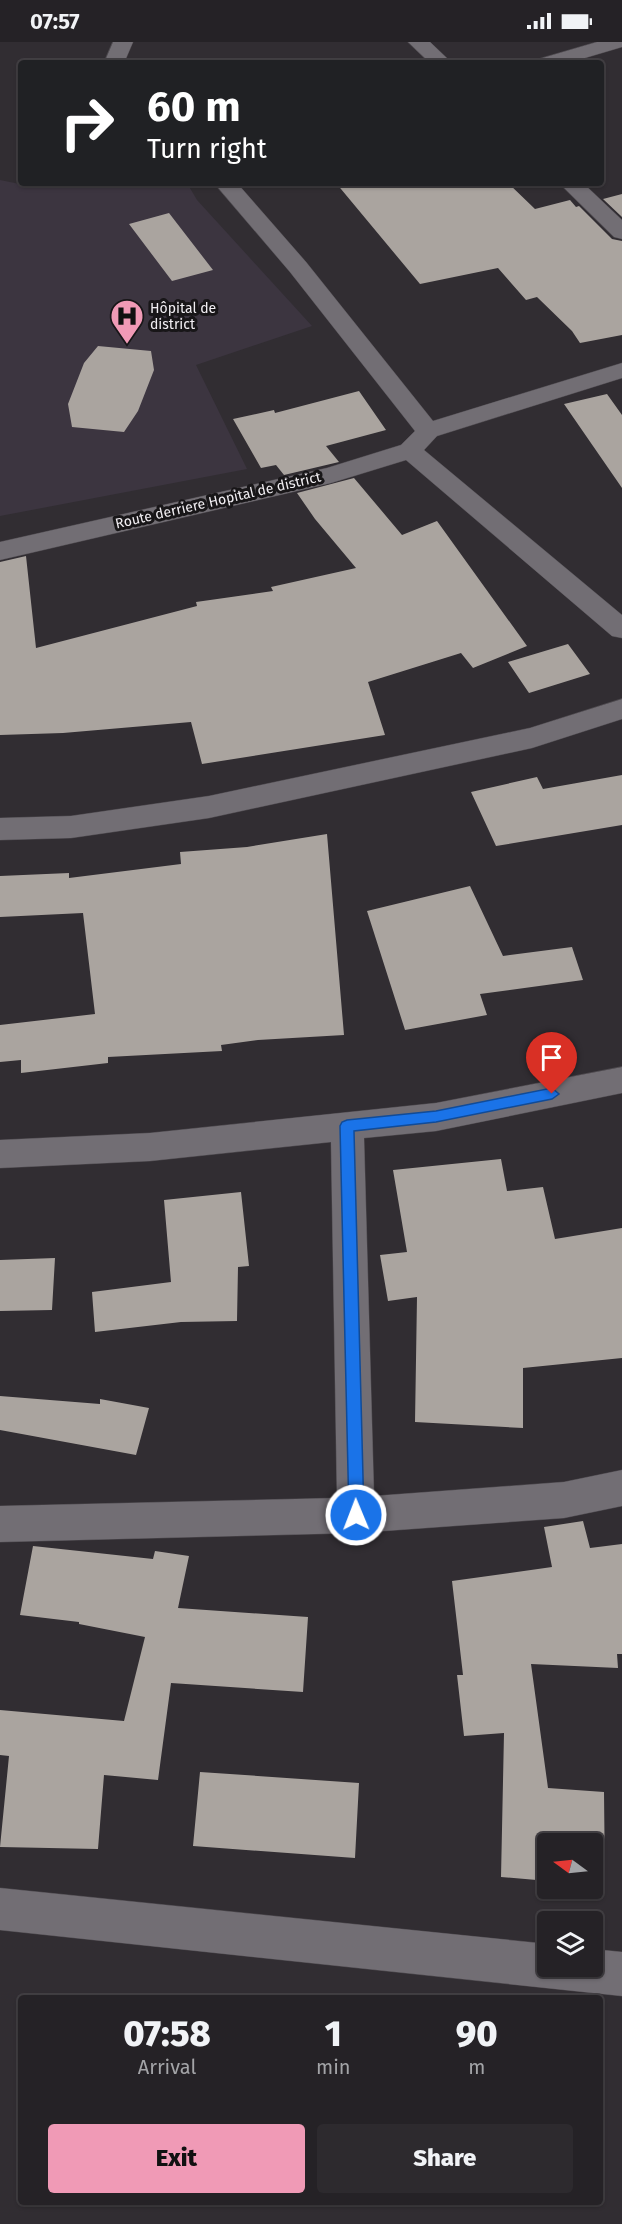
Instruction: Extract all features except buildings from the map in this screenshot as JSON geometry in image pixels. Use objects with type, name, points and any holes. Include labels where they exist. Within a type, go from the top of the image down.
[{"type":"street","points":[[115,60],[123,42]]},
{"type":"street","points":[[418,42],[439,60]]},
{"type":"street","points":[[556,60],[619,42]]},
{"type":"street","points":[[228,186],[298,267],[428,431]]},
{"type":"street","points":[[573,186],[622,232]]},
{"type":"street","points":[[622,370],[428,431],[410,451],[622,629]]},
{"type":"street","name":"Route derriere Hopital de district","points":[[0,551],[331,475],[410,451]]},
{"type":"street","points":[[0,829],[71,827],[209,807],[532,738],[622,709]]},
{"type":"street","points":[[0,1154],[150,1147],[436,1117],[622,1080]]},
{"type":"street","points":[[347,1126],[356,1515]]},
{"type":"street","points":[[0,1524],[356,1515],[564,1500],[622,1488]]},
{"type":"street","points":[[0,1909],[537,1965]]},
{"type":"street","points":[[603,1972],[622,1974]]},
{"type":"shaded area","name":"Hôpital de district","points":[[0,180],[18,184],[18,186],[39,188],[41,186],[189,186],[197,200],[312,326],[196,365],[247,469],[0,516]]},
{"type":"place","name":"Hôpital de district","points":[[127,345]]},
{"type":"route","points":[[356,1515],[347,1126],[436,1117],[552,1094]]}]
